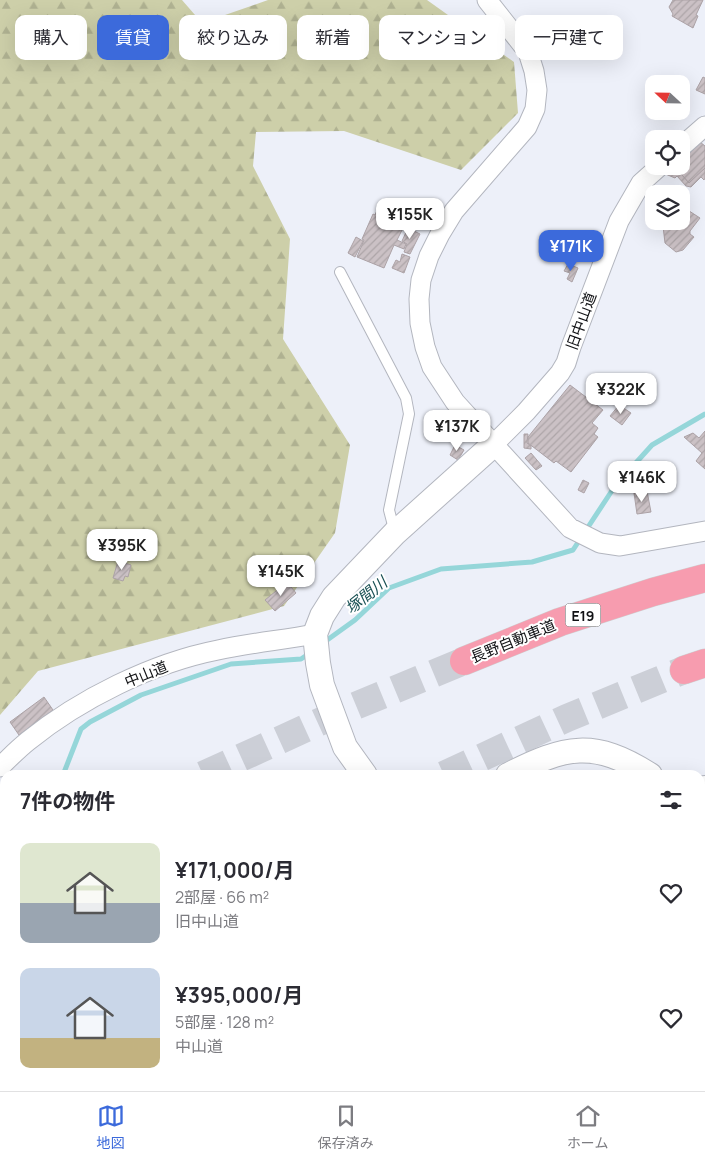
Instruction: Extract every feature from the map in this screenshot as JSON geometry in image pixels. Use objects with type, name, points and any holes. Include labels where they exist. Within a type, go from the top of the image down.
[{"type":"highway","name":"長野自動車道","points":[[464,661],[560,622],[653,592],[705,578]]},
{"type":"street","points":[[487,0],[528,52],[538,90],[535,109],[527,127],[454,211],[429,256],[421,280],[419,299],[420,323],[432,367],[455,402],[570,528],[600,543],[620,546],[705,532]]},
{"type":"street","points":[[690,139],[705,126]]},
{"type":"street","name":"旧中山道","points":[[315,634],[322,616],[334,597],[395,532],[493,445],[526,412],[560,373],[566,363],[619,221],[642,183],[650,175]]},
{"type":"street","points":[[315,634],[322,684],[345,747],[361,770]]},
{"type":"street","name":"中山道","points":[[0,767],[27,742],[54,722],[116,685],[155,669],[217,650],[315,634]]},
{"type":"street","points":[[518,770],[541,759],[571,751],[592,750],[614,755],[641,770]]},
{"type":"lane","points":[[340,272],[398,387],[406,398],[409,414],[389,510],[395,532]]},
{"type":"green space","points":[[0,0],[182,0],[195,15],[179,15],[179,60],[287,60],[287,15],[225,15],[268,0],[427,0],[448,15],[379,15],[379,60],[505,60],[505,56],[514,62],[518,113],[461,170],[344,131],[256,132],[253,166],[290,239],[283,339],[350,445],[335,533],[284,606],[38,671],[0,715]]},
{"type":"building","points":[[673,0],[703,0],[696,15],[698,16],[693,28],[672,16],[673,14],[669,7]]},
{"type":"building","points":[[703,77],[705,78],[705,94],[696,90]]},
{"type":"building","points":[[700,142],[705,146],[705,168],[689,183],[682,175],[690,175],[690,150]]},
{"type":"building","points":[[705,168],[704,180],[701,177],[691,187],[690,185],[685,185],[677,176],[675,178],[668,175],[682,175],[689,183]]},
{"type":"building","points":[[379,206],[401,216],[397,225],[403,228],[397,240],[406,244],[404,249],[394,245],[384,268],[357,257],[364,240],[362,239],[373,214],[375,215]]},
{"type":"building","points":[[690,212],[700,218],[690,231],[690,234],[694,237],[683,250],[676,252],[665,243],[663,230],[690,230]]},
{"type":"building","points":[[408,228],[420,234],[410,254],[404,252],[407,244],[402,241]]},
{"type":"building","points":[[356,237],[363,241],[355,257],[348,253]]},
{"type":"building","points":[[402,254],[410,257],[404,273],[392,268],[396,260],[400,262]]},
{"type":"building","points":[[568,264],[578,268],[572,282],[567,279],[570,273],[564,271]]},
{"type":"building","points":[[570,385],[603,410],[592,423],[598,428],[594,434],[598,437],[571,472],[556,461],[554,463],[528,443],[528,437]]},
{"type":"building","points":[[619,405],[631,413],[622,425],[610,416]]},
{"type":"building","points":[[705,431],[705,469],[696,461],[702,453],[684,437],[693,433],[699,438]]},
{"type":"building","points":[[524,434],[528,434],[527,443],[531,446],[531,449],[524,448]]},
{"type":"building","points":[[455,445],[464,450],[458,460],[450,455]]},
{"type":"building","points":[[531,453],[542,466],[536,470],[525,458]]},
{"type":"building","points":[[583,480],[589,483],[584,493],[578,490]]},
{"type":"building","points":[[647,491],[651,512],[637,514],[634,493]]},
{"type":"building","points":[[118,561],[131,565],[128,577],[125,576],[123,581],[113,578]]},
{"type":"building","points":[[287,582],[296,593],[275,611],[265,600]]},
{"type":"building","points":[[44,697],[53,710],[19,735],[10,722]]},
{"type":"waterway","name":"塚間川","points":[[323,643],[355,620],[389,588],[441,569],[532,562],[573,550],[615,486],[652,445],[705,414]]},
{"type":"waterway","name":"塚間川","points":[[65,770],[81,729],[90,722],[141,695],[231,664],[301,659],[310,653]]},
{"type":"tunnel","points":[[214,770],[348,709],[464,661]]},
{"type":"tunnel","points":[[455,770],[567,718],[684,670]]}]
